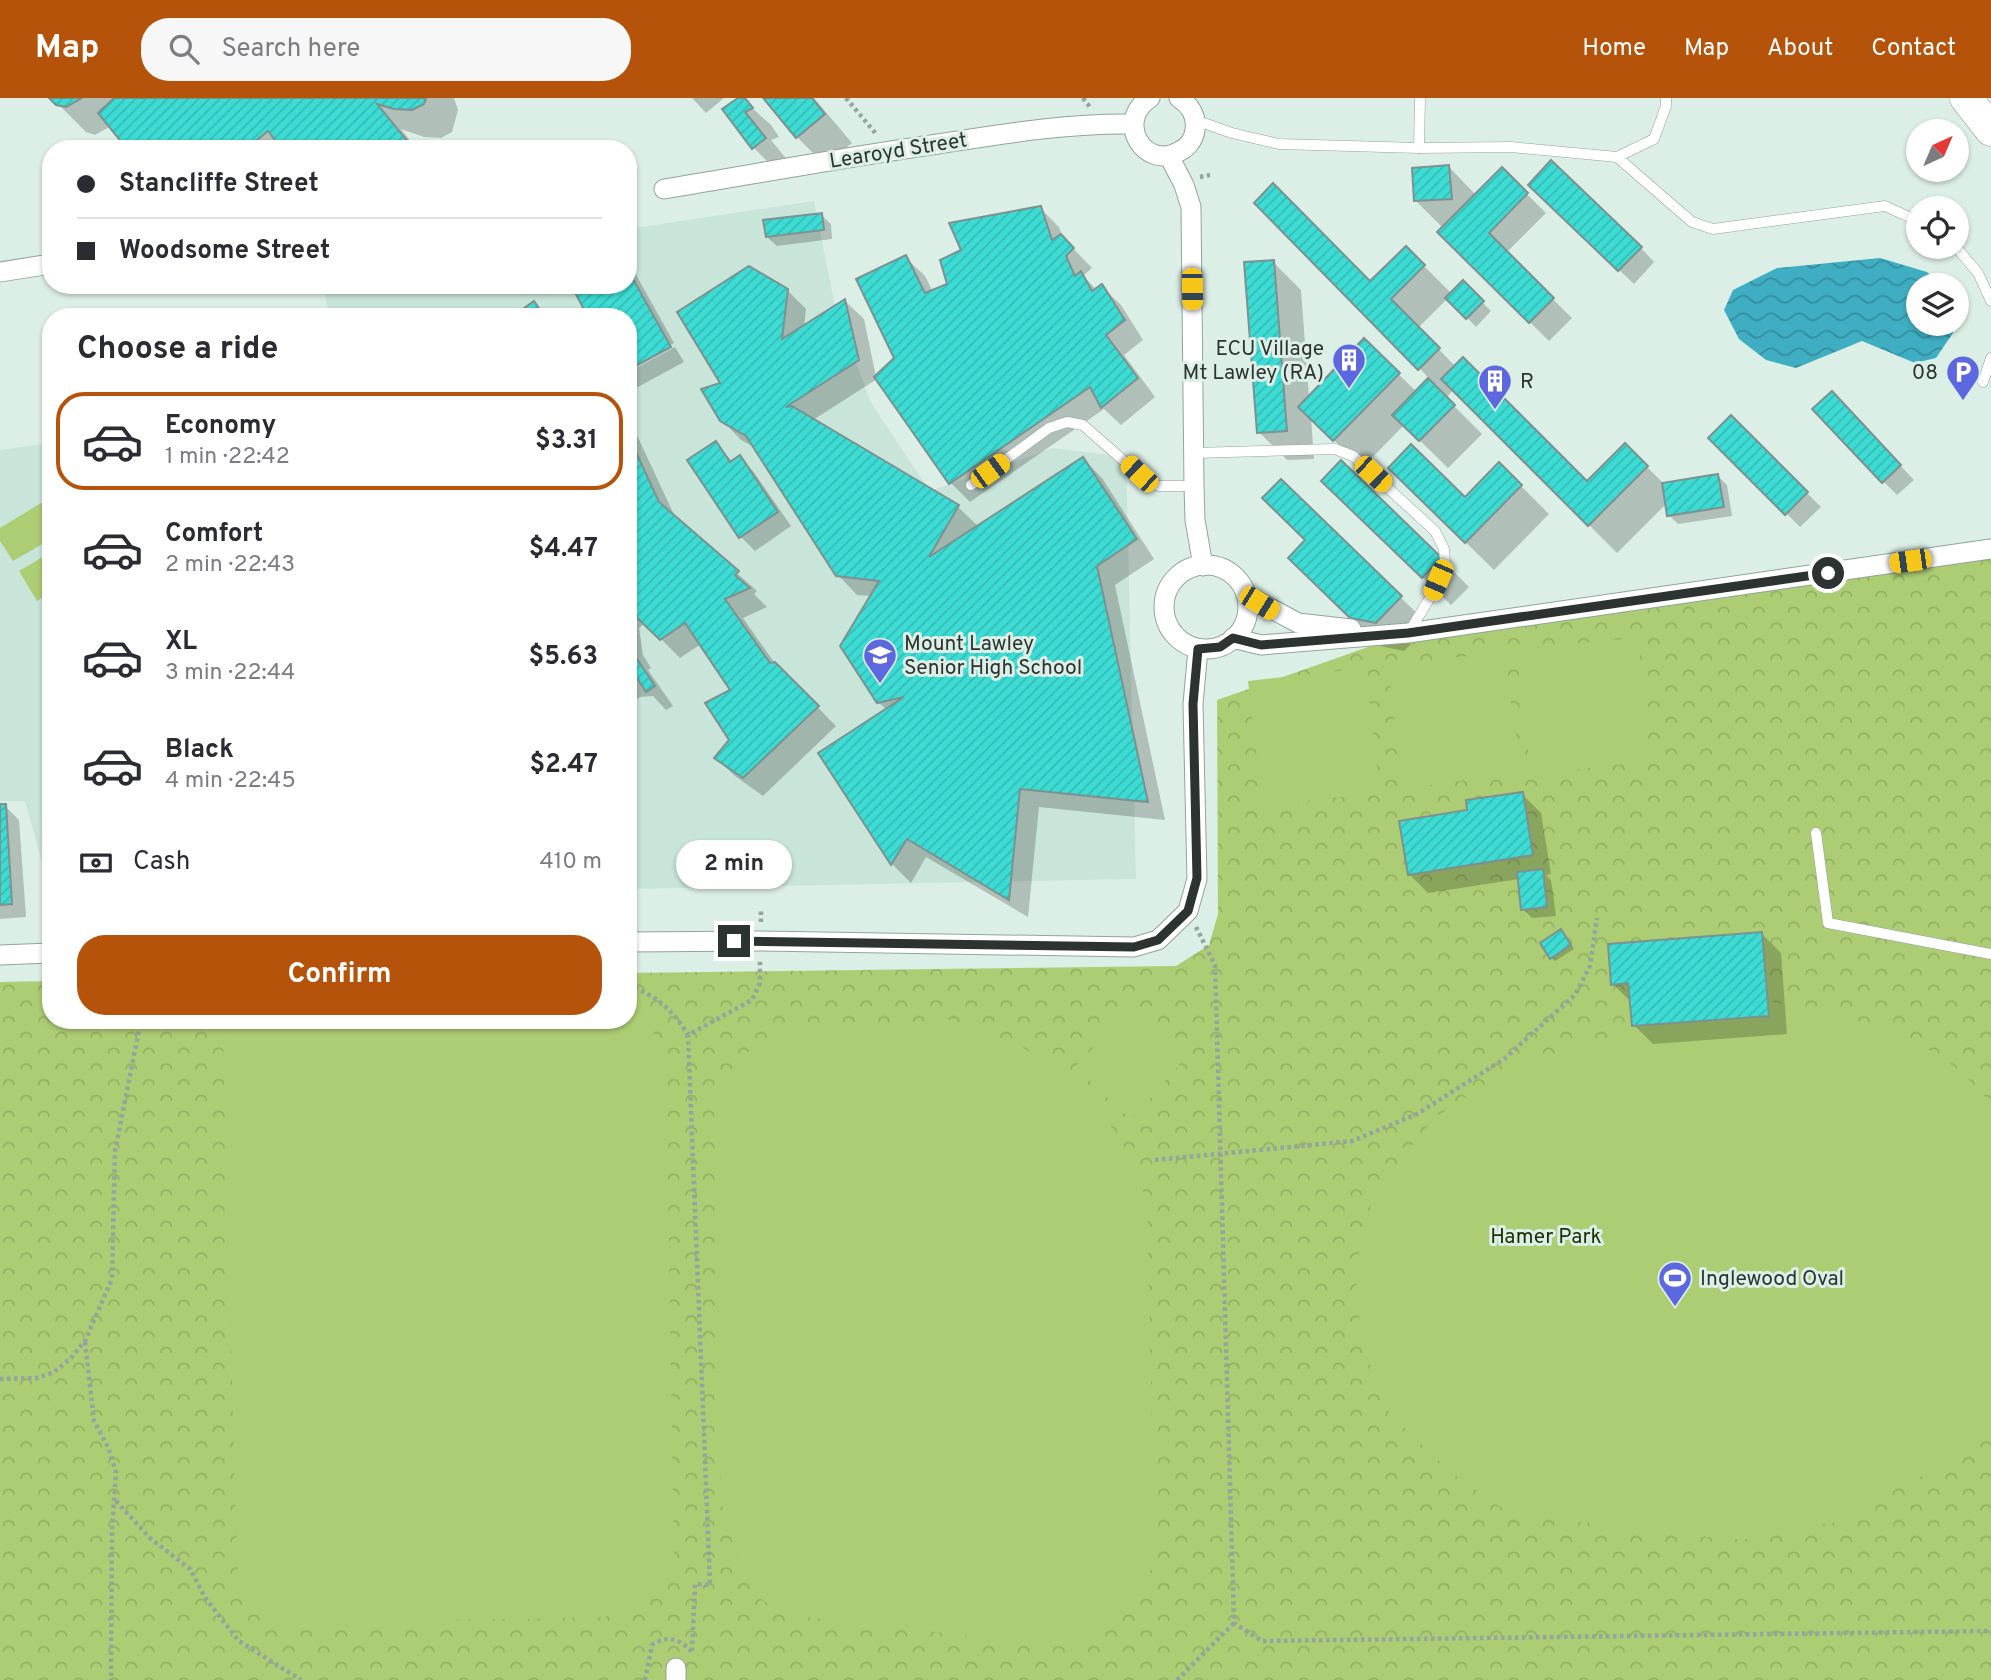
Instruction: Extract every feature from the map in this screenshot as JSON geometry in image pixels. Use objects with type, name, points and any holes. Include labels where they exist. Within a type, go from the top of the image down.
[{"type":"main road","points":[[1966,98],[1991,130]]},
{"type":"street","points":[[1150,98],[1140,106],[1133,124],[1143,148],[1159,156],[1178,153],[1192,139],[1195,120],[1188,104],[1179,98]]},
{"type":"street","name":"Learoyd Street","points":[[664,190],[807,163],[1009,132],[1070,125],[1133,124]]},
{"type":"street","points":[[1169,156],[1184,185],[1191,207],[1195,520],[1203,566]]},
{"type":"street","points":[[0,272],[42,265]]},
{"type":"street","points":[[1233,638],[1261,645],[1408,633],[1991,549]]},
{"type":"street","points":[[1203,566],[1215,566],[1237,578],[1246,595],[1248,612],[1239,634],[1220,647],[1198,649],[1186,644],[1168,625],[1165,598],[1170,586],[1179,576],[1190,569],[1203,566]]},
{"type":"street","points":[[1246,595],[1298,623],[1408,633]]},
{"type":"street","points":[[637,942],[760,941],[1134,947],[1158,940],[1188,911],[1197,878],[1193,704],[1198,649]]},
{"type":"street","points":[[0,955],[42,953]]},
{"type":"lane","points":[[1419,148],[1420,98]]},
{"type":"lane","points":[[1195,120],[1232,133],[1279,144],[1419,148],[1511,147],[1617,157],[1654,139],[1666,106],[1666,98]]},
{"type":"lane","points":[[1617,157],[1692,222],[1713,229],[1885,206],[1906,216]]},
{"type":"lane","points":[[1967,259],[1979,273],[1991,301]]},
{"type":"lane","points":[[1983,382],[1991,358]]},
{"type":"lane","points":[[971,485],[1049,428],[1067,422],[1083,425],[1148,482],[1159,486],[1194,486]]},
{"type":"lane","points":[[1194,453],[1335,449],[1353,456],[1435,531],[1444,549],[1445,564],[1436,586],[1408,633]]},
{"type":"lane","points":[[1816,833],[1828,923],[1991,954]]},
{"type":"path","points":[[846,98],[882,141]]},
{"type":"path","points":[[688,1035],[752,1000],[760,983],[761,909]]},
{"type":"path","points":[[1177,1680],[1234,1623],[1215,965],[1188,911]]},
{"type":"path","points":[[1155,1160],[1352,1141],[1418,1114],[1462,1083],[1504,1059],[1575,995],[1590,965],[1597,918]]},
{"type":"path","points":[[637,989],[648,992],[675,1013],[688,1035],[710,1586],[695,1584],[692,1651]]},
{"type":"path","points":[[0,1379],[38,1378],[54,1372],[71,1358],[85,1341],[112,1279],[115,1151],[139,1029]]},
{"type":"path","points":[[85,1341],[94,1420],[108,1447],[116,1472],[112,1531],[111,1680]]},
{"type":"path","points":[[115,1500],[150,1538],[190,1569],[206,1599],[239,1641],[301,1680]]},
{"type":"path","points":[[1234,1623],[1262,1641],[1991,1631]]},
{"type":"path","points":[[645,1680],[647,1664]]},
{"type":"shaded area","name":"Mount Lawley Senior High School","points":[[814,201],[835,306],[871,403],[930,491],[1053,448],[1126,457],[1136,879],[637,889],[637,308],[327,308],[325,294],[637,294],[637,228]]},
{"type":"shaded area","points":[[42,444],[42,862],[25,801],[0,801],[0,450]]},
{"type":"green space","points":[[42,502],[42,544],[13,561],[0,541],[0,528]]},
{"type":"green space","name":"Hamer Park","points":[[1991,554],[1991,1680],[0,1680],[0,982],[42,981],[42,1029],[637,1029],[637,973],[1176,966],[1209,945],[1218,914],[1217,700],[1408,633]]},
{"type":"green space","points":[[42,557],[42,598],[37,601],[19,571]]},
{"type":"green space","points":[[1638,638],[1650,761],[1531,775],[1516,649]]},
{"type":"green space","points":[[1503,652],[1522,772],[1403,789],[1388,665]]},
{"type":"green space","points":[[1366,668],[1380,793],[1262,805],[1248,681]]},
{"type":"green space","name":"Inglewood Oval","points":[[1763,1000],[1861,1022],[1908,1039],[1952,1065],[1991,1102],[1991,1419],[1943,1465],[1832,1523],[1742,1540],[1649,1532],[1506,1511],[1449,1471],[1389,1413],[1362,1346],[1355,1269],[1374,1192],[1434,1118],[1514,1066],[1671,1018]]},
{"type":"green space","points":[[1133,1006],[1187,1056],[1131,1120],[1075,1067]]},
{"type":"green space","points":[[637,1013],[642,1015],[666,1052],[674,1559],[657,1596],[605,1617],[275,1624],[250,1606],[237,1566],[223,1041],[228,1029],[637,1029]]},
{"type":"green space","points":[[949,1020],[1019,1045],[1064,1074],[1100,1109],[1130,1156],[1147,1202],[1155,1563],[1119,1624],[1074,1648],[787,1615],[754,1595],[741,1567],[721,1502],[714,1090],[754,1045],[783,1028]]},
{"type":"water","points":[[1880,258],[1927,272],[1906,273],[1906,336],[1951,336],[1936,358],[1915,363],[1862,341],[1796,368],[1766,360],[1739,339],[1724,310],[1733,290],[1777,268]]},
{"type":"building","points":[[49,98],[82,98],[66,107],[56,105]]},
{"type":"building","points":[[114,98],[426,98],[424,104],[412,110],[377,104],[407,140],[275,140],[268,131],[257,140],[120,140],[98,113]]},
{"type":"building","points":[[738,98],[745,98],[753,108],[745,112],[766,138],[752,149],[722,109]]},
{"type":"building","points":[[763,98],[812,98],[825,114],[796,138]]},
{"type":"building","points":[[1551,160],[1642,247],[1618,271],[1528,185]]},
{"type":"building","points":[[1449,165],[1452,199],[1414,201],[1412,168]]},
{"type":"building","name":"R","points":[[1502,167],[1528,193],[1489,233],[1554,298],[1529,323],[1437,232]]},
{"type":"building","points":[[1273,183],[1370,281],[1406,246],[1425,265],[1391,299],[1440,348],[1418,370],[1254,203]]},
{"type":"building","points":[[1041,206],[1052,240],[1061,234],[1074,248],[1066,256],[1075,276],[1081,271],[1092,291],[1102,284],[1125,320],[1106,335],[1138,378],[1101,408],[1090,387],[949,484],[874,377],[894,358],[856,279],[906,255],[925,293],[947,284],[940,260],[961,250],[949,223]]},
{"type":"building","points":[[822,213],[824,230],[766,237],[763,220]]},
{"type":"building","points":[[1274,260],[1287,431],[1257,433],[1244,262]]},
{"type":"building","points":[[749,266],[788,289],[782,339],[845,299],[859,360],[786,407],[792,406],[959,505],[929,557],[1083,457],[1137,539],[1097,566],[1148,802],[1020,789],[1009,900],[907,839],[891,865],[818,753],[904,697],[877,703],[840,646],[879,581],[836,576],[746,436],[720,421],[701,389],[720,383],[677,312]]},
{"type":"building","points":[[1463,280],[1484,301],[1466,319],[1445,298]]},
{"type":"building","points":[[637,286],[671,347],[637,365],[637,308],[583,308],[576,294],[637,294]]},
{"type":"building","points":[[534,301],[539,308],[524,308]]},
{"type":"building","name":"ECU Village Mt Lawley (RA)","points":[[1364,338],[1400,373],[1333,441],[1298,407]]},
{"type":"building","name":"R","points":[[1463,357],[1587,481],[1625,443],[1648,466],[1588,526],[1441,379]]},
{"type":"building","points":[[1428,378],[1455,405],[1419,441],[1392,415]]},
{"type":"building","points":[[1832,391],[1901,465],[1882,483],[1812,409]]},
{"type":"building","points":[[1731,415],[1808,492],[1785,515],[1708,438]]},
{"type":"building","points":[[716,441],[730,462],[740,455],[778,512],[739,538],[687,460]]},
{"type":"building","points":[[1411,444],[1465,497],[1499,462],[1522,485],[1465,543],[1388,468]]},
{"type":"building","points":[[637,454],[659,502],[739,571],[735,575],[750,588],[725,599],[770,663],[775,662],[819,706],[743,778],[714,758],[729,740],[705,703],[730,690],[685,623],[660,640],[637,618]]},
{"type":"building","points":[[1341,460],[1442,558],[1422,578],[1321,481]]},
{"type":"building","points":[[1718,474],[1724,507],[1667,516],[1662,483]]},
{"type":"building","points":[[1281,479],[1402,596],[1376,623],[1350,618],[1288,558],[1305,540],[1262,498]]},
{"type":"building","points":[[637,659],[655,686],[646,692],[637,678]]},
{"type":"building","points":[[1523,792],[1533,855],[1408,875],[1399,821],[1467,810],[1466,800]]},
{"type":"building","points":[[0,804],[6,804],[12,904],[0,905]]},
{"type":"building","points":[[1543,869],[1547,907],[1521,910],[1517,872]]},
{"type":"building","points":[[1561,929],[1571,945],[1550,959],[1540,943]]},
{"type":"building","points":[[1762,932],[1769,1016],[1632,1026],[1628,983],[1611,985],[1608,944]]},
{"type":"place","name":"ECU Village Mt Lawley (RA)","points":[[1349,390]]},
{"type":"place","name":"08","points":[[1963,402]]},
{"type":"place","name":"R","points":[[1495,411]]},
{"type":"place","name":"Mount Lawley Senior High School","points":[[880,685]]},
{"type":"place","name":"Inglewood Oval","points":[[1675,1308]]},
{"type":"route","points":[[734,941],[1134,947],[1158,940],[1188,911],[1197,878],[1193,704],[1198,649],[1220,647],[1233,638],[1261,645],[1408,633],[1828,573]]}]
